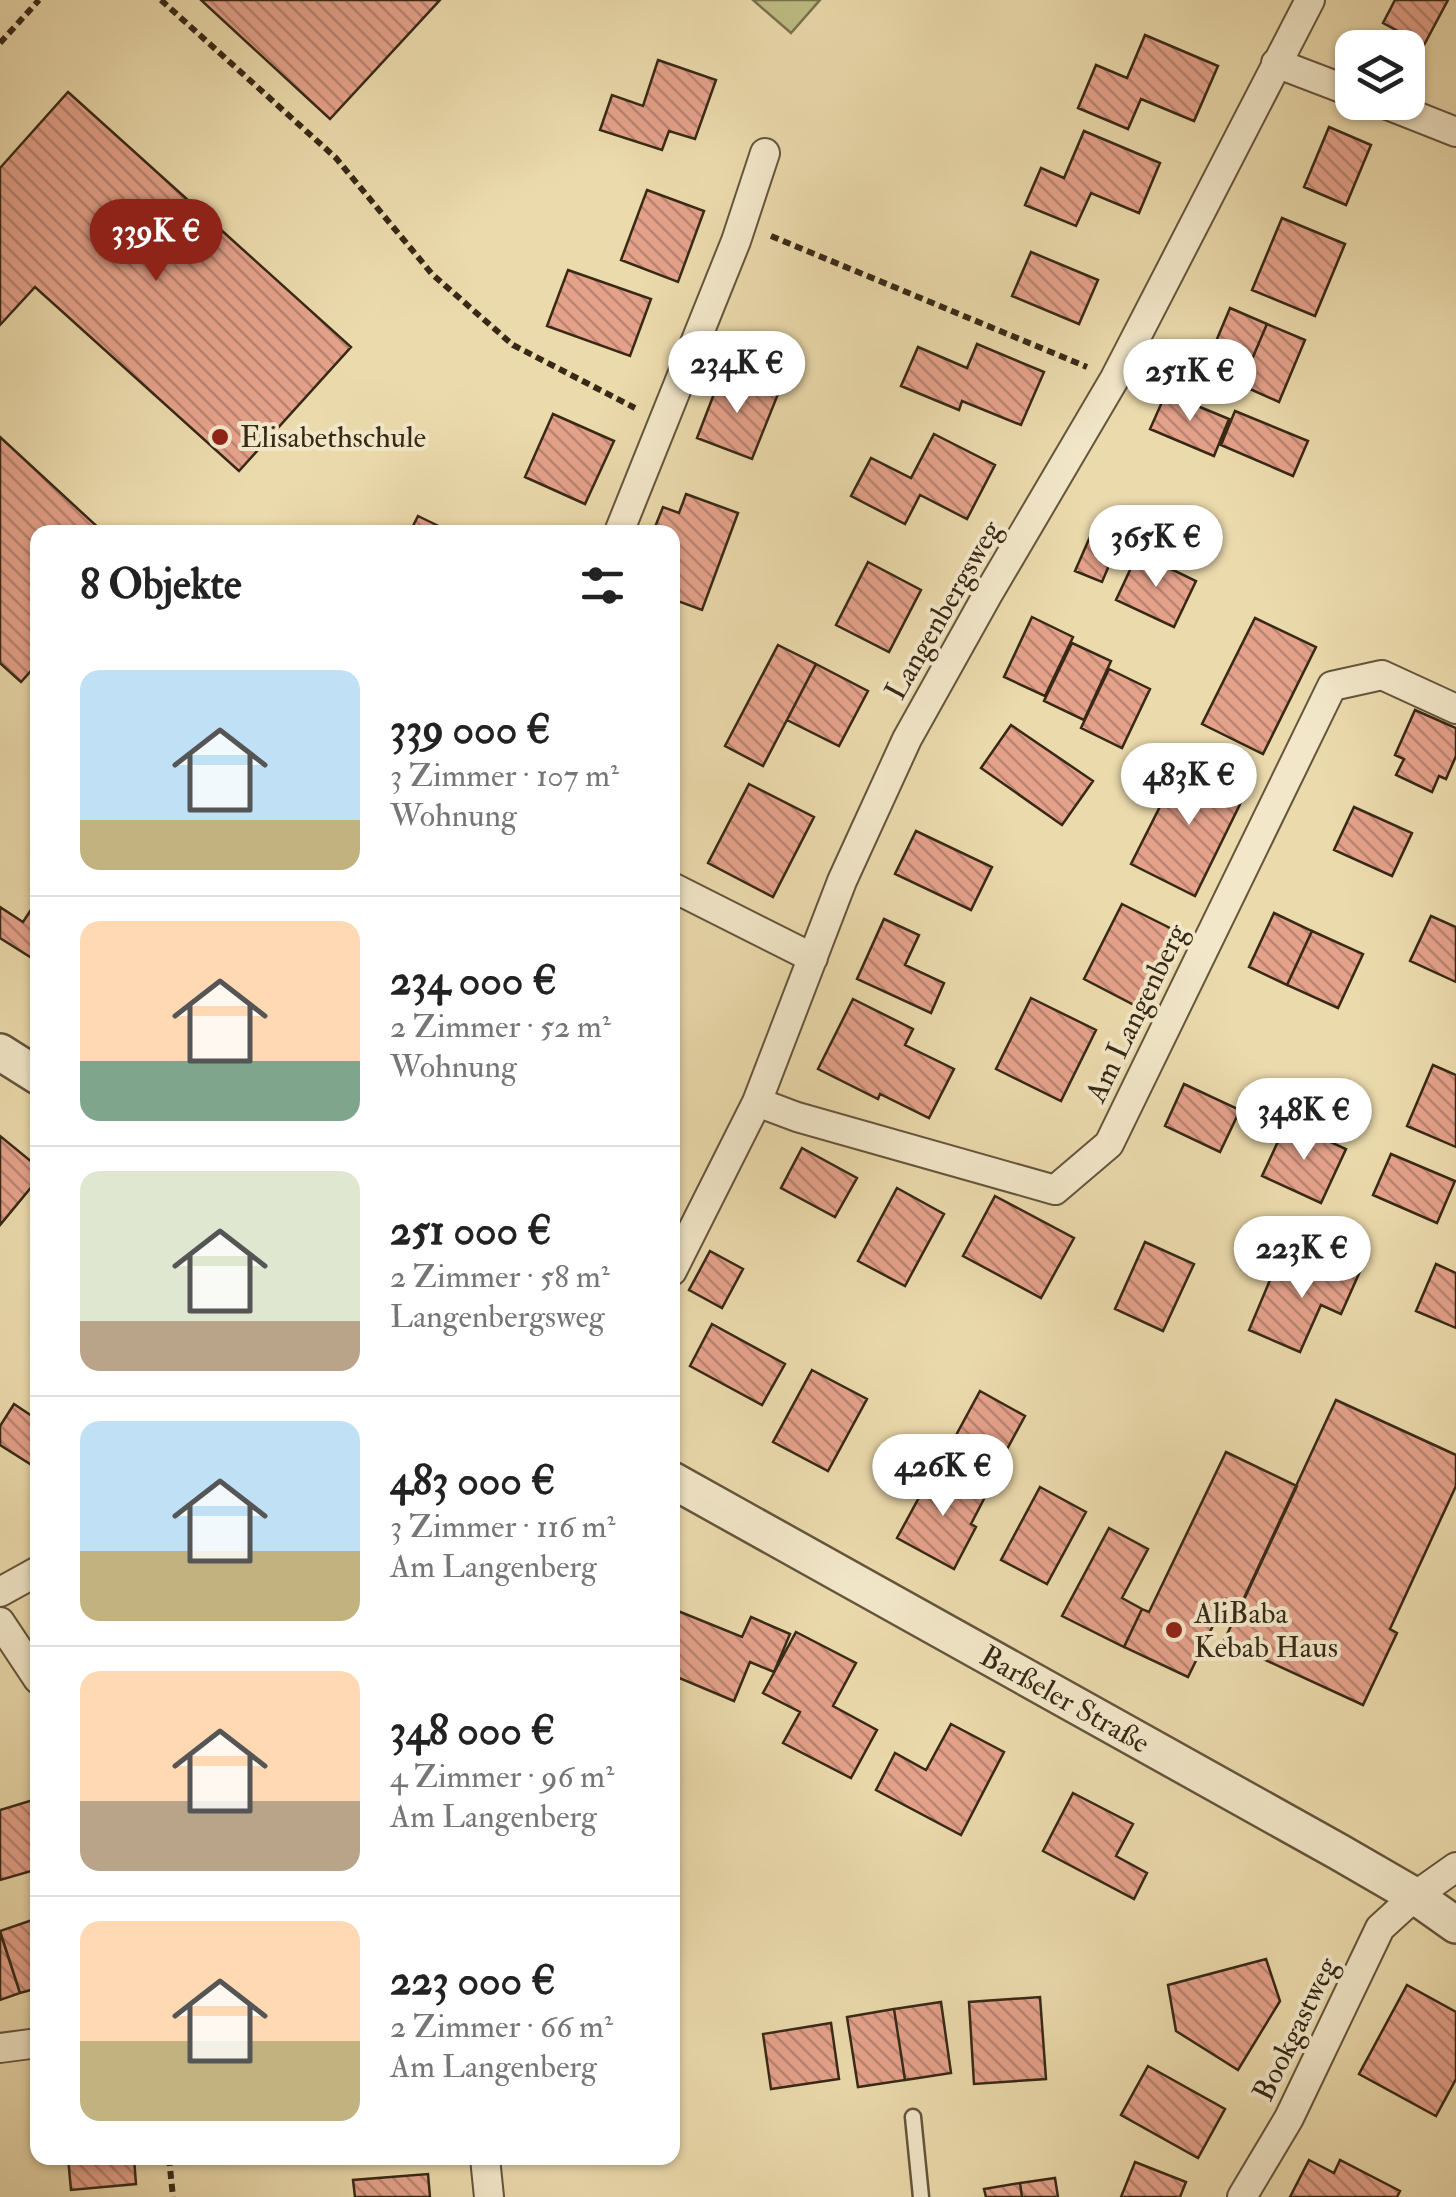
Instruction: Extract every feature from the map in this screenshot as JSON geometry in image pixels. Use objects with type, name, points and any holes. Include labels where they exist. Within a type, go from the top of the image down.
[{"type":"street","name":"Langenbergsweg","points":[[680,1255],[757,1102],[842,881],[907,739],[1115,378],[1310,0]]},
{"type":"street","points":[[1276,63],[1335,86]]},
{"type":"street","points":[[1425,120],[1456,132]]},
{"type":"street","points":[[622,525],[742,224],[765,154]]},
{"type":"street","name":"Am Langenberg","points":[[757,1102],[796,1117],[1056,1190],[1109,1144],[1332,686],[1382,675],[1456,710]]},
{"type":"street","points":[[680,891],[812,958]]},
{"type":"street","points":[[0,1052],[30,1071]]},
{"type":"street","name":"Barßeler Straße","points":[[680,1484],[1148,1744],[1414,1896],[1456,1925]]},
{"type":"street","points":[[0,1592],[30,1575]]},
{"type":"street","points":[[0,1622],[30,1667]]},
{"type":"street","name":"Bookgastweg","points":[[1242,2197],[1289,2118],[1380,1928],[1414,1896],[1456,1867]]},
{"type":"street","points":[[0,2048],[30,2044]]},
{"type":"street","points":[[486,2165],[489,2197]]},
{"type":"lane","points":[[913,2118],[922,2197]]},
{"type":"path","points":[[0,43],[39,0]]},
{"type":"path","points":[[161,0],[336,158],[432,274],[513,346],[663,422]]},
{"type":"path","points":[[742,224],[1115,378]]},
{"type":"path","points":[[170,2165],[173,2197]]},
{"type":"shaded area","points":[[753,0],[820,0],[791,33]]},
{"type":"building","points":[[201,0],[440,0],[330,119]]},
{"type":"building","points":[[1395,0],[1448,0],[1425,43],[1425,30],[1396,30],[1383,23]]},
{"type":"building","points":[[1145,35],[1218,66],[1194,121],[1141,99],[1128,129],[1078,108],[1096,65],[1127,78]]},
{"type":"building","points":[[658,60],[716,80],[695,139],[669,131],[662,150],[600,130],[612,95],[643,106]]},
{"type":"building","points":[[68,92],[351,347],[239,471],[35,287],[0,325],[0,168]]},
{"type":"building","points":[[1329,127],[1371,145],[1346,205],[1304,187]]},
{"type":"building","points":[[1084,131],[1160,163],[1139,213],[1091,193],[1076,226],[1025,205],[1041,168],[1064,178]]},
{"type":"building","points":[[647,190],[704,211],[678,282],[621,260]]},
{"type":"building","points":[[1282,218],[1345,244],[1315,316],[1252,290]]},
{"type":"building","points":[[1031,252],[1098,280],[1079,324],[1012,296]]},
{"type":"building","points":[[568,270],[651,299],[630,356],[547,326]]},
{"type":"building","points":[[1230,308],[1267,324],[1241,385],[1204,370]]},
{"type":"building","points":[[1267,324],[1305,340],[1279,402],[1241,385]]},
{"type":"building","points":[[977,344],[1044,372],[1021,425],[962,401],[959,410],[901,386],[918,347],[967,368]]},
{"type":"building","points":[[722,373],[778,394],[752,459],[697,438]]},
{"type":"building","points":[[1166,393],[1229,419],[1214,456],[1150,429]]},
{"type":"building","points":[[1235,411],[1308,441],[1293,476],[1221,445]]},
{"type":"building","points":[[553,414],[614,441],[585,504],[525,477]]},
{"type":"building","points":[[934,434],[995,465],[967,519],[920,495],[905,524],[851,496],[871,458],[911,478]]},
{"type":"building","points":[[0,437],[95,525],[30,525],[30,672],[21,682],[0,663]]},
{"type":"building","points":[[686,494],[738,513],[702,610],[680,602],[680,525],[656,525],[663,507],[679,513]]},
{"type":"building","points":[[418,516],[437,525],[414,525]]},
{"type":"building","points":[[1093,530],[1119,542],[1102,582],[1075,571]]},
{"type":"building","points":[[1138,553],[1196,581],[1174,627],[1116,600]]},
{"type":"building","points":[[868,562],[921,590],[889,652],[836,625]]},
{"type":"building","points":[[1032,617],[1073,637],[1045,696],[1004,677]]},
{"type":"building","points":[[1255,618],[1316,647],[1263,754],[1202,724]]},
{"type":"building","points":[[1072,643],[1111,661],[1084,720],[1044,701]]},
{"type":"building","points":[[778,645],[816,664],[763,766],[725,746]]},
{"type":"building","points":[[816,664],[868,691],[839,746],[787,720]]},
{"type":"building","points":[[1109,669],[1150,689],[1122,748],[1081,728]]},
{"type":"building","points":[[1415,710],[1456,728],[1456,756],[1446,779],[1439,776],[1432,792],[1396,775],[1404,759],[1395,755]]},
{"type":"building","points":[[1011,725],[1093,781],[1062,825],[981,768]]},
{"type":"building","points":[[1183,761],[1246,792],[1195,896],[1131,864]]},
{"type":"building","points":[[749,784],[814,817],[773,897],[708,863]]},
{"type":"building","points":[[1354,807],[1412,833],[1392,876],[1334,850]]},
{"type":"building","points":[[916,831],[992,867],[971,910],[895,874]]},
{"type":"building","points":[[1122,904],[1176,931],[1138,1007],[1084,979]]},
{"type":"building","points":[[0,907],[23,922],[30,911],[30,957],[0,938]]},
{"type":"building","points":[[1274,913],[1312,931],[1287,985],[1249,967]]},
{"type":"building","points":[[1431,916],[1456,927],[1456,982],[1410,961]]},
{"type":"building","points":[[884,919],[919,935],[905,965],[944,983],[931,1013],[857,979]]},
{"type":"building","points":[[1312,931],[1363,954],[1338,1008],[1287,985]]},
{"type":"building","points":[[1031,998],[1096,1030],[1061,1101],[996,1069]]},
{"type":"building","points":[[853,999],[913,1029],[905,1045],[954,1069],[929,1118],[880,1094],[878,1099],[818,1069]]},
{"type":"building","points":[[1433,1065],[1456,1075],[1456,1147],[1407,1126]]},
{"type":"building","points":[[1184,1084],[1240,1110],[1220,1152],[1165,1126]]},
{"type":"building","points":[[1287,1122],[1346,1149],[1321,1203],[1262,1176]]},
{"type":"building","points":[[0,1136],[30,1160],[30,1189],[0,1225]]},
{"type":"building","points":[[802,1148],[857,1178],[835,1217],[781,1188]]},
{"type":"building","points":[[1391,1154],[1455,1181],[1437,1223],[1373,1195]]},
{"type":"building","points":[[897,1188],[944,1214],[905,1286],[858,1261]]},
{"type":"building","points":[[995,1196],[1074,1238],[1041,1298],[963,1256]]},
{"type":"building","points":[[1145,1242],[1194,1264],[1163,1331],[1115,1309]]},
{"type":"building","points":[[710,1251],[743,1269],[722,1308],[689,1290]]},
{"type":"building","points":[[1330,1255],[1361,1269],[1341,1314],[1321,1305],[1300,1352],[1249,1330],[1278,1261],[1319,1279]]},
{"type":"building","points":[[1436,1264],[1456,1273],[1456,1328],[1416,1311]]},
{"type":"building","points":[[712,1324],[785,1364],[762,1405],[690,1366]]},
{"type":"building","points":[[812,1370],[867,1399],[828,1471],[773,1442]]},
{"type":"building","points":[[980,1391],[1025,1416],[993,1475],[948,1450]]},
{"type":"building","points":[[1336,1400],[1456,1455],[1456,1486],[1390,1629],[1397,1633],[1363,1705],[1224,1641]]},
{"type":"building","points":[[14,1404],[30,1415],[30,1464],[0,1445],[0,1426]]},
{"type":"building","points":[[1226,1452],[1297,1486],[1241,1606],[1226,1599],[1188,1677],[1124,1647],[1142,1609],[1149,1612]]},
{"type":"building","points":[[935,1468],[986,1495],[971,1524],[976,1527],[954,1569],[897,1538]]},
{"type":"building","points":[[1040,1487],[1086,1512],[1047,1584],[1001,1560]]},
{"type":"building","points":[[1109,1528],[1148,1549],[1122,1598],[1142,1609],[1124,1647],[1062,1616]]},
{"type":"building","points":[[680,1612],[742,1637],[751,1617],[790,1634],[774,1672],[750,1662],[734,1701],[680,1678]]},
{"type":"building","points":[[796,1632],[856,1663],[833,1706],[877,1730],[851,1778],[783,1743],[800,1712],[763,1693]]},
{"type":"building","points":[[951,1724],[1004,1752],[961,1835],[876,1790],[895,1753],[926,1770]]},
{"type":"building","points":[[1073,1793],[1133,1824],[1116,1856],[1147,1873],[1134,1899],[1043,1851]]},
{"type":"building","points":[[30,1801],[30,1871],[0,1880],[0,1810]]},
{"type":"building","points":[[30,1921],[30,1990],[20,1993],[0,1931]]},
{"type":"building","points":[[0,1932],[20,1993],[0,2000]]},
{"type":"building","points":[[1266,1959],[1280,2001],[1238,2070],[1176,2031],[1168,1985]]},
{"type":"building","points":[[1407,1985],[1456,2012],[1456,2079],[1436,2116],[1359,2074]]},
{"type":"building","points":[[1040,1997],[1046,2079],[974,2084],[969,2002]]},
{"type":"building","points":[[941,2002],[951,2073],[905,2080],[894,2009]]},
{"type":"building","points":[[894,2009],[905,2080],[858,2087],[847,2017]]},
{"type":"building","points":[[831,2023],[839,2079],[771,2089],[763,2034]]},
{"type":"building","points":[[1148,2066],[1225,2109],[1198,2158],[1121,2115]]},
{"type":"building","points":[[1309,2160],[1334,2173],[1340,2160],[1400,2191],[1397,2197],[1290,2197]]},
{"type":"building","points":[[1135,2162],[1186,2182],[1180,2197],[1121,2197]]},
{"type":"building","points":[[69,2165],[135,2165],[136,2184],[71,2190]]},
{"type":"building","points":[[428,2174],[430,2197],[355,2197],[353,2180]]},
{"type":"building","points":[[1055,2178],[1058,2197],[1022,2197],[1020,2183]]},
{"type":"building","points":[[1020,2183],[1022,2197],[986,2197],[984,2189]]},
{"type":"place","name":"Elisabethschule","points":[[220,437]]},
{"type":"place","name":"AliBaba Kebab Haus","points":[[1174,1630]]}]
